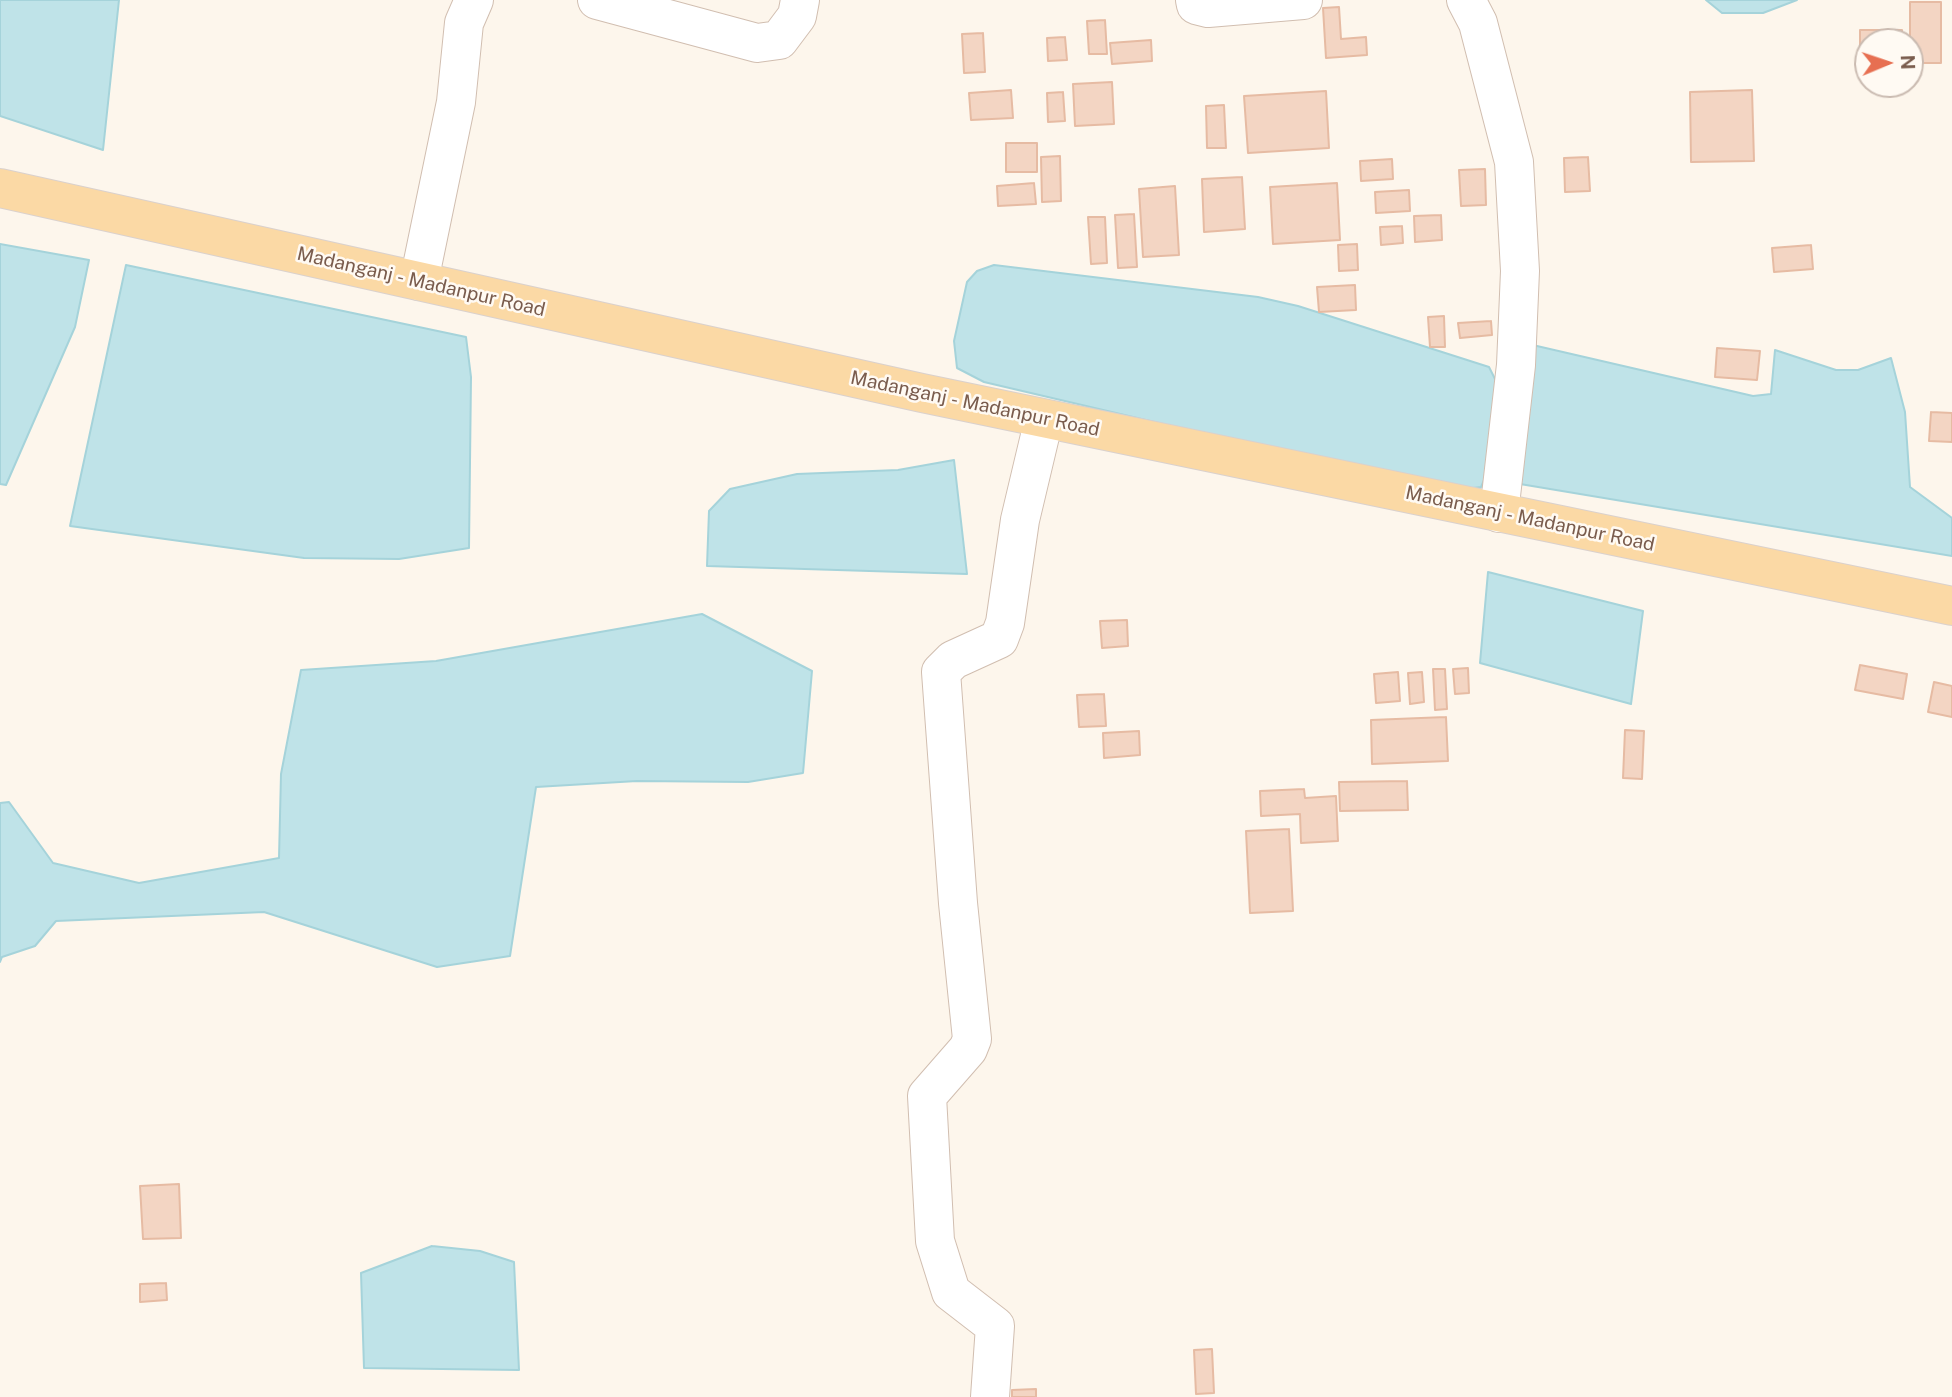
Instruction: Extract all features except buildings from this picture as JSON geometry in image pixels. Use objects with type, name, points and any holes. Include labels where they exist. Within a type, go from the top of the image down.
[{"type":"main road","name":"Madanganj - Madanpur Road","points":[[0,188],[1044,419],[1952,606]]},
{"type":"street","points":[[419,281],[456,102],[464,23],[474,0]]},
{"type":"street","points":[[597,0],[757,43],[779,40],[797,16],[800,0]]},
{"type":"street","points":[[1195,0],[1196,5],[1208,8],[1303,0]]},
{"type":"street","points":[[1466,0],[1478,23],[1514,162],[1519,298],[1516,365],[1499,513]]},
{"type":"street","points":[[990,1397],[995,1326],[951,1292],[935,1241],[927,1096],[968,1049],[972,1039],[958,903],[941,672],[953,660],[999,639],[1005,623],[1020,520],[1044,419]]},
{"type":"water","points":[[0,0],[119,0],[103,150],[0,116]]},
{"type":"water","points":[[1706,0],[1797,0],[1763,13],[1722,13]]},
{"type":"water","points":[[0,244],[89,260],[75,327],[6,485],[0,484]]},
{"type":"water","points":[[126,265],[466,337],[471,377],[469,548],[399,559],[304,558],[70,526]]},
{"type":"water","points":[[994,265],[1258,297],[1298,306],[1489,367],[1500,389],[1493,459],[1481,487],[1448,491],[984,382],[957,368],[954,341],[967,282],[977,271]]},
{"type":"water","points":[[1524,343],[1753,396],[1771,394],[1775,350],[1836,370],[1858,370],[1891,358],[1905,412],[1910,487],[1952,518],[1952,556],[1520,484]]},
{"type":"water","points":[[954,460],[967,574],[707,566],[709,511],[730,489],[797,474],[898,470]]},
{"type":"water","points":[[1488,572],[1643,611],[1631,704],[1480,663]]},
{"type":"water","points":[[702,614],[812,671],[803,773],[748,782],[637,781],[536,787],[510,956],[437,967],[264,912],[56,921],[35,946],[2,957],[0,962],[0,803],[9,802],[53,863],[139,883],[279,858],[281,774],[301,670],[436,661]]},
{"type":"water","points":[[432,1246],[480,1251],[514,1262],[519,1370],[364,1368],[361,1273]]}]
